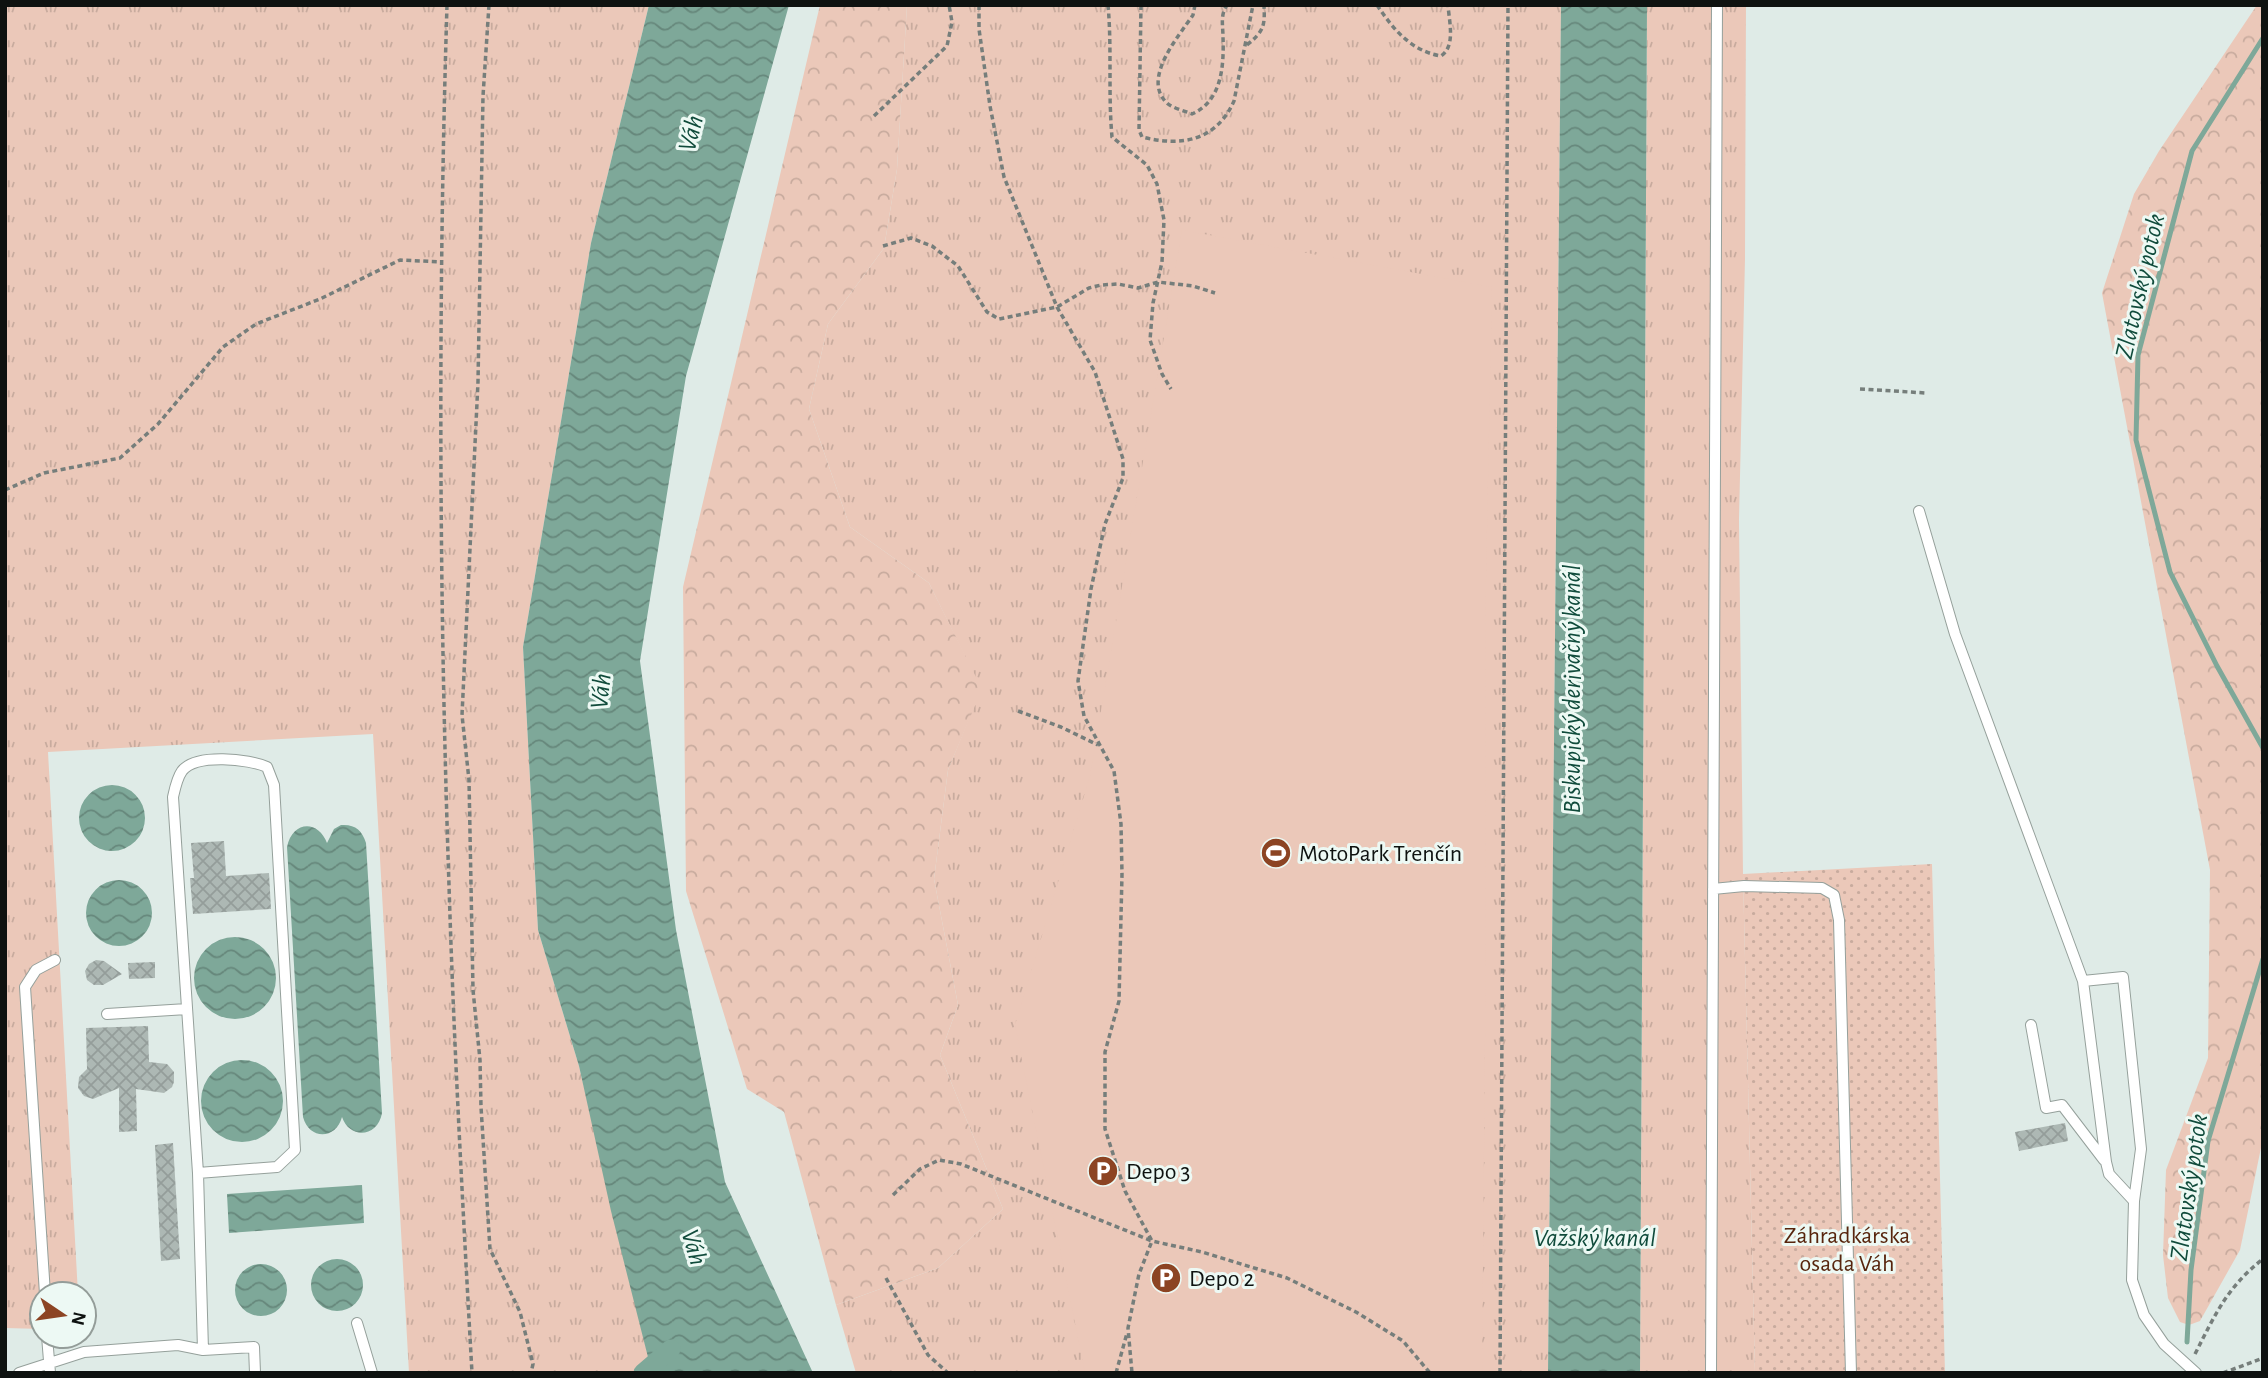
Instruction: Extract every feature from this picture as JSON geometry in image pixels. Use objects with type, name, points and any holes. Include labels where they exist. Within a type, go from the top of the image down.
[{"type":"lane","points":[[1711,1373],[1717,5]]},
{"type":"lane","points":[[1919,511],[1955,634],[2083,981],[2106,1163],[2109,1174],[2134,1201]]},
{"type":"lane","points":[[198,1173],[277,1167],[295,1150],[274,785],[267,767],[253,761],[224,759],[191,764],[183,770],[173,797],[198,1173],[203,1350]]},
{"type":"lane","points":[[1713,888],[1822,888],[1833,895],[1839,920],[1851,1373]]},
{"type":"lane","points":[[44,1280],[25,986],[36,970],[55,960]]},
{"type":"lane","points":[[2083,981],[2123,977],[2141,1149],[2134,1201],[2132,1280],[2144,1315],[2164,1344],[2193,1369]]},
{"type":"lane","points":[[107,1014],[187,1009]]},
{"type":"lane","points":[[2031,1025],[2046,1108],[2062,1105],[2106,1163]]},
{"type":"lane","points":[[358,1323],[372,1373]]},
{"type":"lane","points":[[19,1373],[49,1368],[84,1352],[178,1345],[203,1350],[254,1348],[255,1373]]},
{"type":"lane","points":[[48,1350],[49,1368]]},
{"type":"path","points":[[447,5],[441,448],[449,881],[472,1373]]},
{"type":"path","points":[[489,5],[483,96],[478,396],[461,715],[469,780],[473,990],[480,1060],[490,1249],[520,1312],[533,1364],[531,1373]]},
{"type":"path","points":[[874,116],[947,46],[952,22],[949,5]]},
{"type":"path","points":[[979,5],[979,29],[990,106],[1004,177],[1057,307],[1095,372],[1124,470],[1105,524],[1091,589],[1078,681],[1084,716],[1114,771],[1121,824],[1119,1001],[1105,1052],[1105,1129],[1125,1191],[1152,1241],[1139,1274],[1115,1373]]},
{"type":"path","points":[[1108,5],[1111,34],[1108,96],[1112,137],[1147,165],[1157,184],[1164,220],[1162,262],[1153,303],[1150,340],[1162,374],[1171,389]]},
{"type":"path","points":[[1141,5],[1139,130],[1142,137],[1157,141],[1185,141],[1202,137],[1218,126],[1228,114],[1234,101],[1253,5]]},
{"type":"path","points":[[1195,5],[1193,15],[1159,69],[1158,79],[1158,90],[1167,104],[1192,114],[1206,108],[1220,78],[1224,55],[1222,12],[1227,5]]},
{"type":"path","points":[[1245,47],[1257,37],[1265,24],[1264,5]]},
{"type":"path","points":[[1377,5],[1389,23],[1413,47],[1441,56],[1447,52],[1450,44],[1448,5]]},
{"type":"path","points":[[1500,1373],[1508,5]]},
{"type":"path","points":[[883,246],[911,238],[932,246],[958,266],[987,312],[999,319],[1057,307],[1089,288],[1101,285],[1118,284],[1138,288],[1158,282],[1193,286],[1215,293]]},
{"type":"path","points":[[5,490],[44,473],[120,458],[158,424],[223,347],[256,324],[320,299],[400,260],[442,262]]},
{"type":"path","points":[[1860,389],[1926,393]]},
{"type":"path","points":[[1018,711],[1100,746]]},
{"type":"path","points":[[892,1195],[920,1169],[939,1160],[961,1164],[1152,1241],[1202,1252],[1287,1278],[1356,1312],[1403,1341],[1430,1373]]},
{"type":"path","points":[[2193,1369],[2223,1301],[2242,1276],[2263,1259]]},
{"type":"path","points":[[886,1278],[928,1355],[948,1373]]},
{"type":"path","points":[[1128,1328],[1132,1373]]},
{"type":"path","points":[[2223,1373],[2263,1358]]},
{"type":"green space","points":[[5,5],[649,5],[591,243],[523,647],[538,930],[579,1066],[652,1373],[409,1373],[373,734],[48,752],[77,1280],[28,1280],[28,1329],[5,1328]]},
{"type":"green space","points":[[820,5],[907,5],[897,169],[884,248],[828,324],[809,409],[850,527],[929,583],[982,689],[948,770],[934,879],[958,1005],[940,1055],[1003,1209],[938,1268],[836,1305],[784,1112],[747,1089],[686,891],[683,587]]},
{"type":"green space","points":[[907,5],[1561,5],[1548,1373],[856,1373],[836,1305],[938,1268],[1003,1209],[940,1055],[958,1005],[934,879],[948,770],[981,689],[929,583],[850,527],[809,409],[828,324],[884,248],[897,169]]},
{"type":"green space","points":[[1647,5],[1746,5],[1745,259],[1739,520],[1743,874],[1755,1373],[1640,1373]]},
{"type":"green space","points":[[2257,5],[2263,5],[2263,1138],[2240,1250],[2200,1321],[2189,1325],[2180,1322],[2168,1298],[2163,1255],[2166,1170],[2208,1058],[2210,870],[2102,293],[2134,194],[2159,151]]},
{"type":"green space","name":"MotoPark Trenčín","points":[[1182,230],[1492,287],[1485,626],[1486,929],[1482,1373],[1085,1373],[1015,1025],[1090,776]]},
{"type":"green space","name":"Záhradkárska osada Váh","points":[[1932,864],[1945,1373],[1755,1373],[1743,874]]},
{"type":"water","name":"Váh","points":[[649,5],[789,5],[686,376],[640,661],[676,930],[725,1182],[813,1373],[652,1373],[611,1211],[579,1066],[538,930],[523,647],[591,243]]},
{"type":"water","name":"Važský kanál","points":[[1561,5],[1647,5],[1640,1373],[1548,1373]]},
{"type":"water","points":[[106,785],[118,785],[130,790],[140,800],[145,818],[143,831],[130,846],[118,851],[106,851],[94,846],[84,836],[79,824],[79,812],[84,800],[94,790]]},
{"type":"water","points":[[341,825],[357,829],[366,843],[382,1113],[370,1131],[363,1133],[351,1129],[342,1117],[334,1130],[323,1134],[311,1130],[303,1117],[287,847],[290,838],[299,828],[306,826],[318,830],[327,843],[334,829]]},
{"type":"water","points":[[119,880],[132,882],[147,895],[152,913],[150,926],[137,941],[119,946],[106,944],[91,931],[86,913],[88,900],[101,885]]},
{"type":"water","points":[[227,937],[243,937],[258,944],[269,955],[276,970],[273,994],[264,1007],[243,1019],[227,1019],[212,1012],[201,1001],[194,986],[194,970],[201,955],[212,944]]},
{"type":"water","points":[[234,1060],[250,1060],[265,1067],[276,1078],[283,1093],[280,1117],[271,1130],[250,1142],[234,1142],[219,1135],[208,1124],[201,1109],[201,1093],[208,1078],[219,1067]]},
{"type":"water","points":[[362,1185],[364,1223],[229,1233],[227,1194]]},
{"type":"water","points":[[337,1259],[347,1261],[355,1267],[361,1275],[361,1295],[355,1303],[347,1309],[337,1311],[327,1309],[319,1303],[313,1295],[311,1285],[313,1275],[319,1267],[327,1261]]},
{"type":"water","points":[[261,1264],[280,1271],[287,1290],[280,1309],[261,1316],[242,1309],[235,1290],[242,1271]]},
{"type":"building","points":[[224,841],[226,876],[269,873],[271,909],[193,914],[191,843]]},
{"type":"building","points":[[96,960],[104,961],[122,974],[103,985],[94,985],[87,980],[85,971],[89,964]]},
{"type":"building","points":[[155,962],[155,978],[129,979],[128,963]]},
{"type":"building","points":[[148,1026],[149,1062],[167,1064],[174,1072],[174,1082],[164,1093],[136,1089],[137,1131],[119,1132],[119,1088],[93,1099],[84,1096],[78,1088],[79,1077],[87,1069],[86,1028]]},
{"type":"building","points":[[2065,1123],[2068,1141],[2019,1151],[2015,1132]]},
{"type":"building","points":[[173,1143],[180,1259],[161,1261],[155,1145]]},
{"type":"waterway","name":"Zlatovský potok","points":[[2263,38],[2192,151],[2138,355],[2136,440],[2170,572],[2217,666],[2263,748]]},
{"type":"waterway","name":"Zlatovský potok","points":[[2187,1342],[2191,1270],[2208,1141],[2263,959]]},
{"type":"waterway","points":[[643,1373],[671,1349]]},
{"type":"place","name":"MotoPark Trenčín","points":[[1276,853]]},
{"type":"place","name":"Depo 3","points":[[1103,1171]]},
{"type":"place","name":"Depo 2","points":[[1166,1278]]},
{"type":"water label","name":"Biskupický derivačný kanál","points":[[1571,689]]}]
